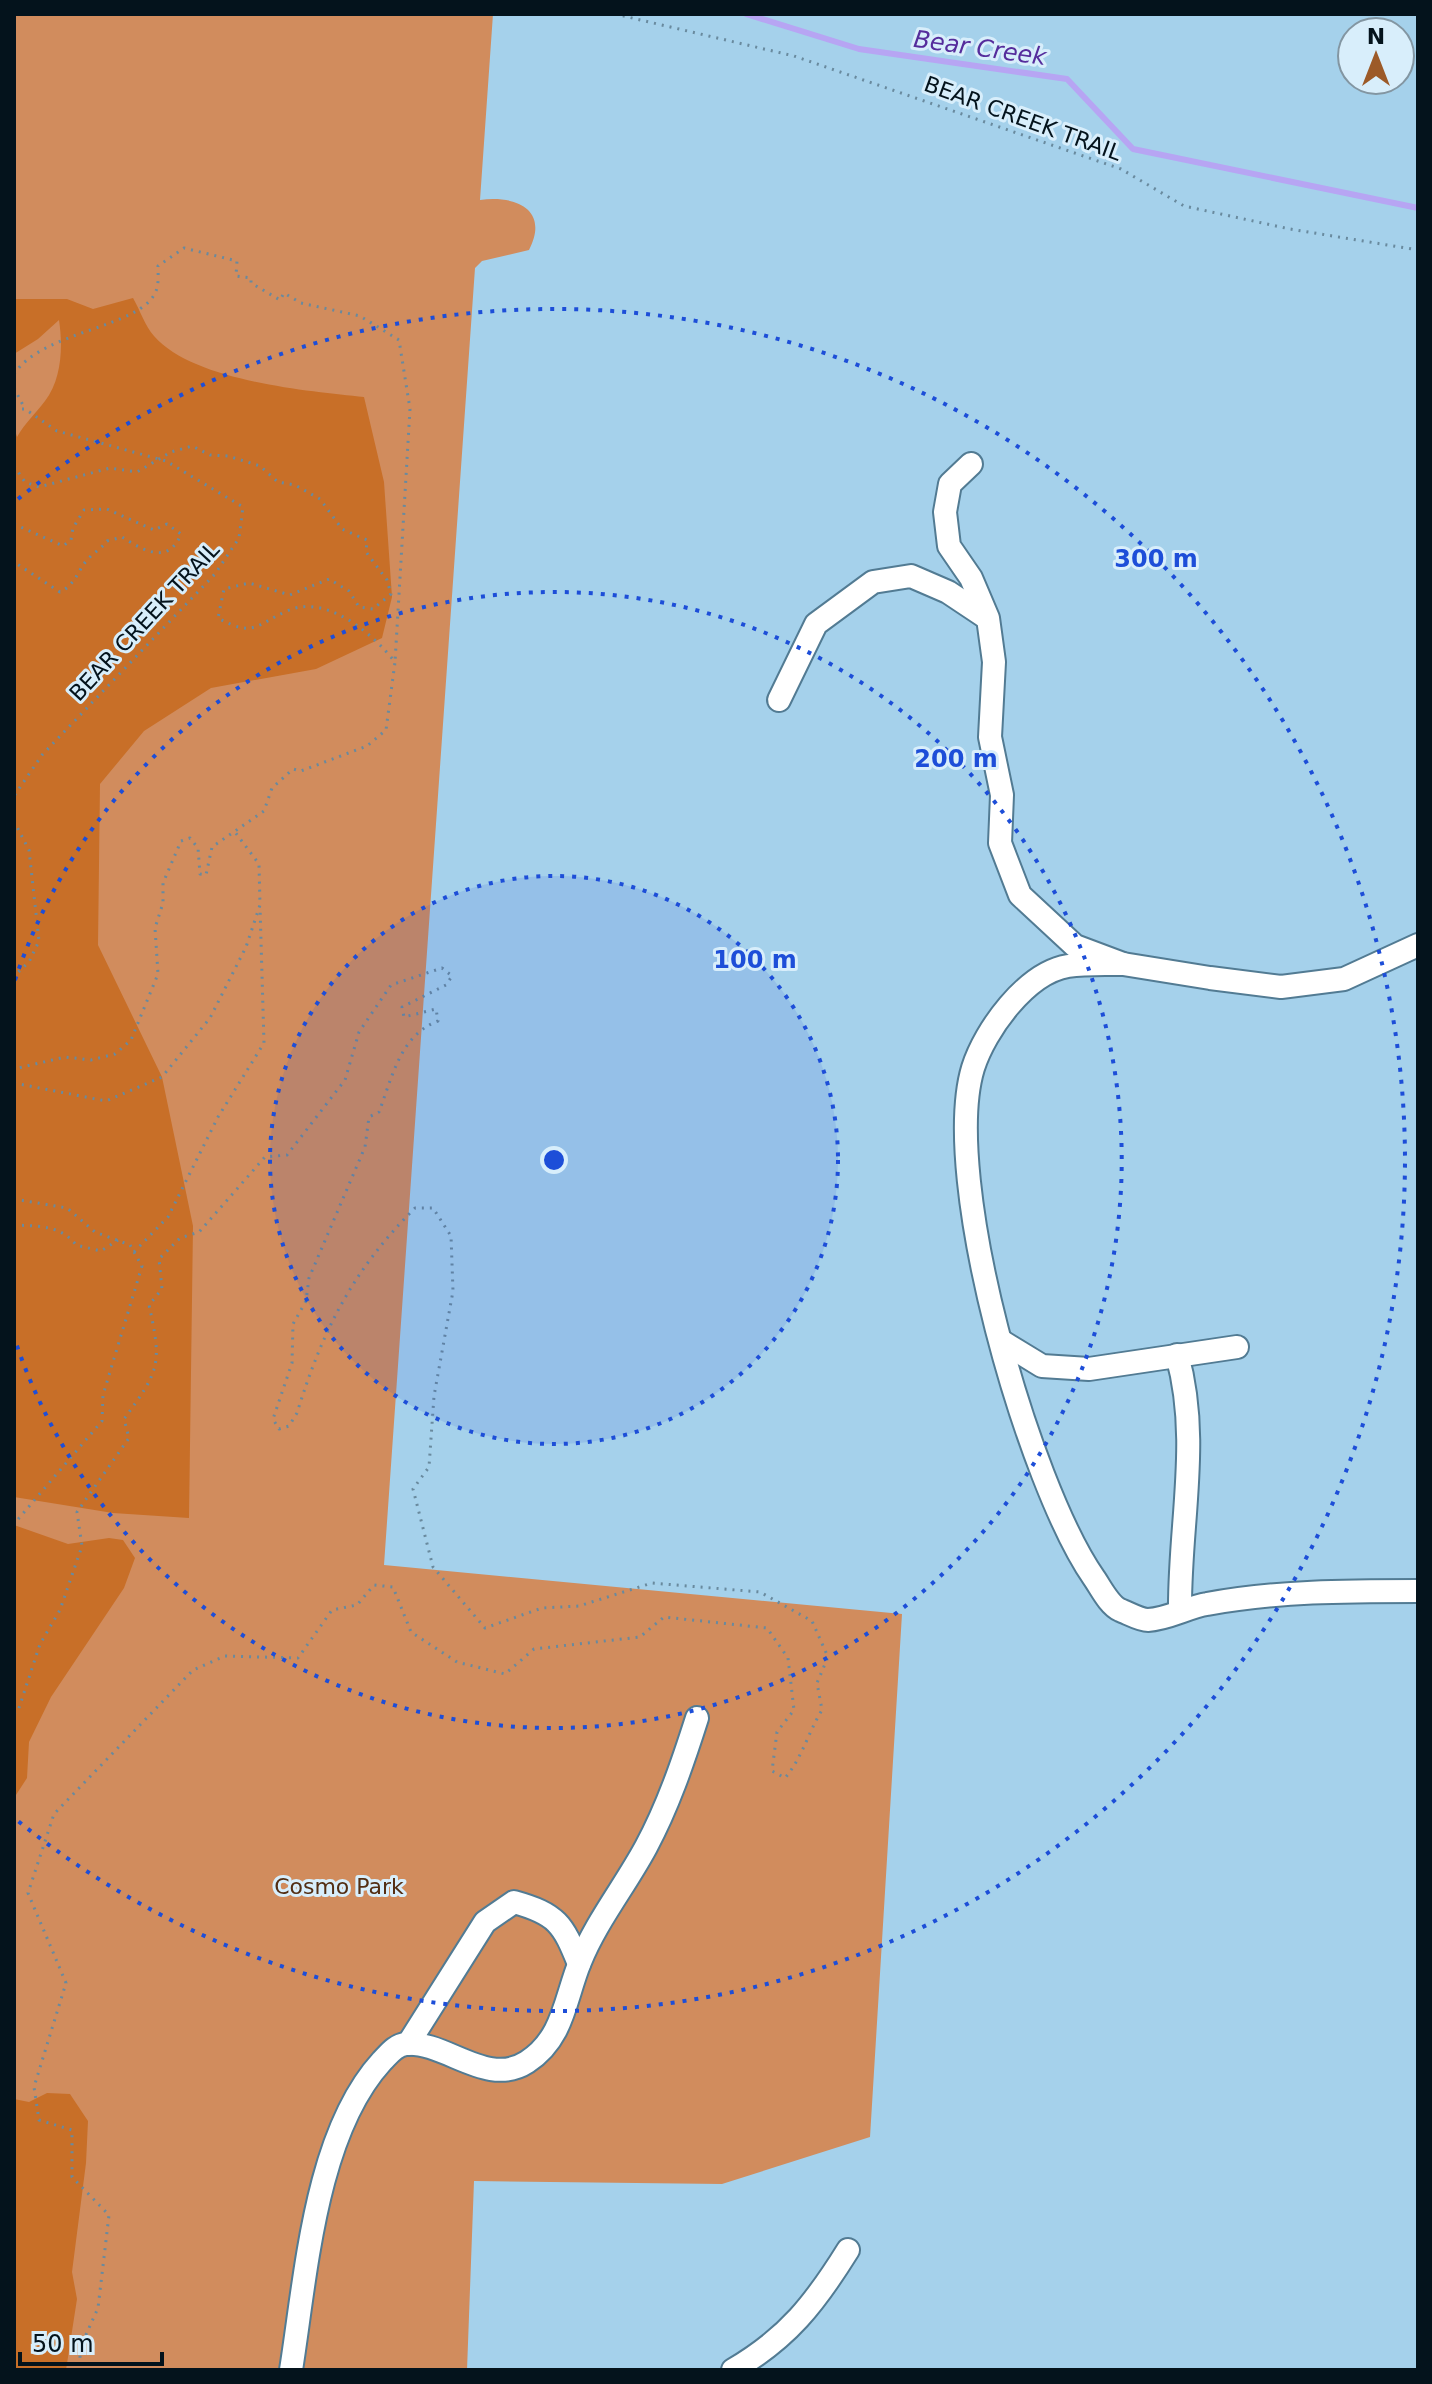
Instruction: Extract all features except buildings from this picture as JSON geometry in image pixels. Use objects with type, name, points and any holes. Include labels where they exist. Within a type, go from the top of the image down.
[{"type":"lane","points":[[971,464],[950,484],[945,512],[949,546],[971,578],[988,618],[994,662],[990,737],[1002,795],[1000,843],[1020,895],[1075,946],[1123,964]]},
{"type":"lane","points":[[779,700],[816,624],[873,582],[911,576],[948,592],[988,618]]},
{"type":"lane","points":[[1418,945],[1344,979],[1281,987],[1123,964],[1066,966],[1027,987],[993,1025],[973,1069],[965,1127],[974,1216],[990,1307],[1041,1471],[1077,1553],[1115,1608],[1147,1620],[1207,1604],[1322,1592],[1418,1591]]},
{"type":"lane","points":[[1001,1341],[1042,1366],[1089,1369],[1237,1347]]},
{"type":"lane","points":[[1177,1355],[1188,1394],[1189,1466],[1179,1552],[1180,1611]]},
{"type":"lane","points":[[291,2370],[302,2281],[324,2181],[365,2081],[397,2046],[408,2044],[471,2064],[500,2069],[525,2064],[543,2048],[562,2018],[579,1964],[647,1845],[680,1773],[697,1718]]},
{"type":"lane","points":[[408,2044],[485,1922],[514,1902],[543,1910],[564,1927],[579,1964]]},
{"type":"lane","points":[[733,2370],[761,2354],[799,2322],[848,2250]]},
{"type":"path","name":"BEAR CREEK TRAIL","points":[[615,14],[794,56],[879,84],[1121,169],[1184,206],[1290,229],[1418,250]]},
{"type":"path","points":[[14,374],[23,360],[55,342],[138,311],[156,291],[158,266],[184,248],[237,261],[236,276],[251,278],[251,283],[280,300],[284,293],[301,303],[360,316],[399,340],[410,409],[395,662],[386,730],[367,746],[301,771],[293,769],[272,788],[264,811],[212,847],[206,875],[200,874],[198,848],[190,838],[181,841],[163,883],[163,903],[155,928],[158,974],[131,1040],[115,1054],[91,1060],[65,1057],[14,1069]]},
{"type":"path","points":[[14,388],[25,409],[14,409]]},
{"type":"path","name":"BEAR CREEK TRAIL","points":[[14,796],[42,755],[215,574],[239,538],[243,507],[158,459],[57,431],[25,409]]},
{"type":"path","points":[[14,466],[25,482],[39,487],[110,468],[137,472],[158,459],[192,446],[210,455],[228,456],[260,466],[278,482],[295,485],[320,499],[342,529],[367,540],[366,552],[387,580],[391,594],[373,609],[359,607],[349,591],[329,579],[290,595],[249,583],[224,589],[218,618],[239,629],[249,629],[260,628],[290,609],[319,610],[354,621],[395,662]]},
{"type":"path","points":[[14,524],[63,546],[71,540],[73,528],[84,510],[107,509],[154,530],[167,524],[181,534],[177,544],[163,554],[152,555],[122,537],[107,541],[98,554],[89,558],[70,588],[60,592],[14,562]]},
{"type":"path","points":[[14,821],[29,850],[39,941],[29,962],[14,976]]},
{"type":"path","points":[[134,1252],[168,1217],[218,1117],[264,1043],[259,864],[235,832]]},
{"type":"path","points":[[14,1083],[106,1101],[162,1077],[210,1018],[246,947],[260,905]]},
{"type":"path","points":[[14,1714],[18,1711],[40,1644],[60,1610],[82,1546],[77,1512],[129,1438],[124,1419],[152,1381],[158,1346],[149,1305],[162,1289],[159,1259],[180,1238],[199,1232],[265,1157],[287,1155],[307,1133],[345,1080],[359,1032],[391,985],[442,968],[452,976],[446,985],[402,1007],[404,1017],[436,1009],[438,1021],[420,1027],[405,1047],[379,1112],[369,1117],[365,1147],[309,1278],[306,1301],[293,1324],[292,1363],[273,1419],[279,1429],[289,1426],[297,1413],[334,1313],[381,1242],[415,1208],[433,1208],[451,1236],[453,1291],[434,1396],[429,1467],[413,1489],[433,1567],[485,1628],[542,1608],[579,1606],[652,1583],[760,1592],[812,1621],[828,1657],[817,1683],[822,1710],[808,1734],[799,1761],[785,1778],[772,1771],[777,1732],[794,1710],[788,1658],[767,1628],[664,1617],[640,1637],[534,1649],[505,1674],[457,1662],[411,1632],[393,1587],[374,1585],[357,1605],[332,1610],[298,1658],[225,1656],[193,1670],[54,1814],[28,1893],[66,1983],[34,2087],[39,2120],[72,2130],[72,2177],[109,2215],[98,2308],[80,2348],[80,2370]]},
{"type":"path","points":[[14,1199],[67,1208],[95,1232],[130,1245],[142,1266],[103,1395],[102,1421],[14,1524]]},
{"type":"path","points":[[14,1225],[51,1228],[69,1236],[76,1245],[101,1251],[118,1240]]},
{"type":"path","points":[[14,1769],[14,1804]]},
{"type":"green space","name":"Cosmo Park","points":[[14,14],[493,14],[480,200],[516,203],[526,208],[535,224],[529,250],[482,261],[475,268],[384,1565],[902,1614],[870,2137],[722,2184],[474,2181],[467,2370],[14,2370]]},
{"type":"shaded area","points":[[133,298],[154,336],[195,364],[252,381],[364,397],[384,482],[392,597],[382,638],[316,669],[211,688],[144,731],[100,784],[98,945],[162,1077],[193,1226],[189,1518],[113,1513],[14,1497],[14,427],[17,437],[51,392],[58,373],[61,341],[59,320],[38,339],[14,354],[14,299],[67,299],[93,309]]},
{"type":"shaded area","points":[[14,1525],[68,1544],[109,1538],[123,1540],[135,1558],[124,1588],[51,1697],[29,1742],[27,1778],[14,1798]]},
{"type":"shaded area","points":[[47,2093],[70,2094],[88,2121],[86,2163],[72,2272],[77,2299],[66,2370],[14,2370],[14,2099],[29,2102]]},
{"type":"waterway","name":"Bear Creek","points":[[746,14],[859,49],[1067,79],[1133,149],[1418,208]]}]
